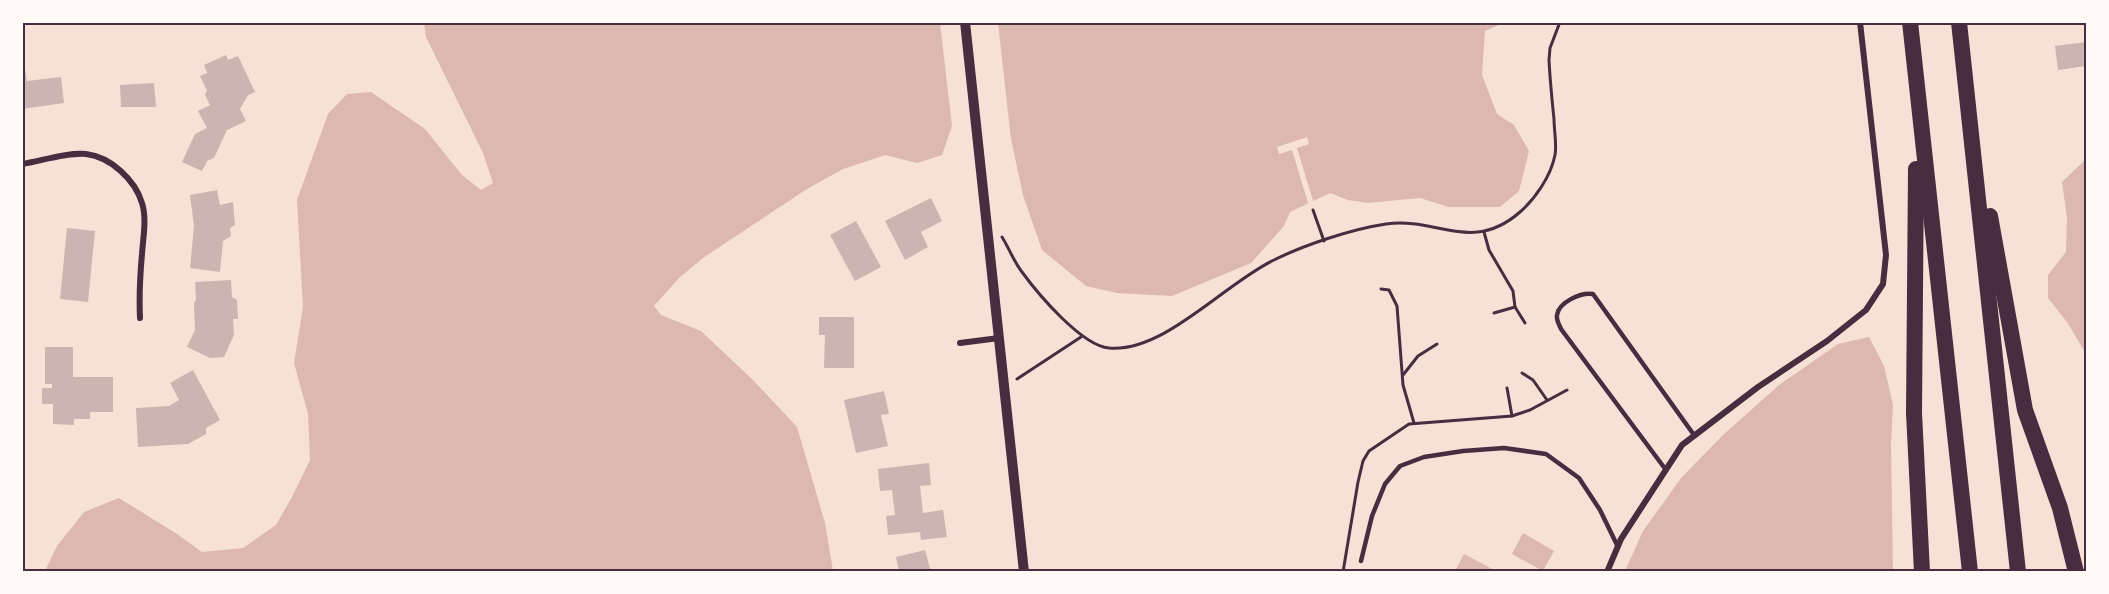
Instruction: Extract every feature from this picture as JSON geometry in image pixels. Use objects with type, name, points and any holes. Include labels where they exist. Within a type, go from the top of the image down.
[{"type":"highway","points":[[1910,22],[1970,572]]},
{"type":"highway","points":[[1959,22],[2018,572]]},
{"type":"highway","points":[[1916,78],[1914,413],[1922,572]]},
{"type":"highway","points":[[1965,79],[2025,410],[2060,508],[2076,572]]},
{"type":"street","points":[[965,22],[1024,572]]},
{"type":"street","points":[[1607,572],[1618,547],[1682,444],[1758,387],[1827,341],[1866,310],[1883,285],[1886,255],[1860,22]]},
{"type":"street","points":[[22,164],[86,154],[104,160],[121,171],[133,185],[143,204],[140,318]]},
{"type":"street","points":[[960,342],[999,338]]},
{"type":"lane","points":[[1666,470],[1561,329],[1557,320],[1557,312],[1561,305],[1582,294],[1593,294],[1694,435]]},
{"type":"lane","points":[[1361,561],[1372,516],[1385,484],[1400,466],[1424,457],[1504,448],[1546,454],[1579,478],[1600,510],[1618,547]]},
{"type":"path","points":[[1001,235],[1022,272],[1082,337],[1110,348],[1128,347],[1159,338],[1273,260],[1324,241],[1387,224],[1416,225],[1474,234],[1484,232],[1508,221],[1520,212],[1532,200],[1552,168],[1555,138],[1549,60],[1560,22]]},
{"type":"path","points":[[1313,210],[1324,241]]},
{"type":"path","points":[[1484,232],[1490,250],[1513,291],[1515,307],[1525,323]]},
{"type":"path","points":[[1382,289],[1389,290],[1397,306],[1403,385],[1414,423]]},
{"type":"path","points":[[1494,313],[1515,307]]},
{"type":"path","points":[[1015,380],[1082,337]]},
{"type":"path","points":[[1402,376],[1418,356],[1437,344]]},
{"type":"path","points":[[1522,373],[1533,380],[1547,400]]},
{"type":"path","points":[[1507,388],[1512,416]]},
{"type":"shaded area","points":[[424,23],[940,23],[952,126],[942,155],[917,163],[885,155],[843,169],[807,189],[703,258],[679,278],[654,306],[661,315],[701,331],[753,380],[797,427],[825,523],[833,571],[45,571],[57,546],[84,512],[119,498],[202,552],[243,548],[276,525],[310,460],[308,414],[294,363],[303,307],[297,200],[328,114],[347,94],[371,92],[425,129],[462,175],[481,190],[493,183],[483,153],[426,37]]},
{"type":"shaded area","points":[[998,23],[1504,23],[1485,31],[1482,75],[1497,114],[1514,125],[1529,151],[1519,191],[1500,207],[1449,207],[1420,198],[1368,203],[1348,200],[1330,193],[1290,212],[1284,226],[1251,263],[1172,296],[1117,293],[1086,286],[1042,250],[1023,195],[1011,139]]},
{"type":"shaded area","points":[[2086,159],[2086,354],[2067,322],[2048,298],[2048,275],[2066,252],[2067,218],[2062,182]]},
{"type":"shaded area","points":[[1869,337],[1884,366],[1893,405],[1891,444],[1893,571],[1625,571],[1643,531],[1681,478],[1723,435],[1779,385],[1838,344]]},
{"type":"shaded area","points":[[1523,533],[1554,551],[1543,571],[1512,554]]},
{"type":"shaded area","points":[[1464,554],[1496,571],[1455,571]]},
{"type":"pier","points":[[1307,137],[1309,144],[1297,148],[1314,204],[1309,206],[1292,150],[1279,154],[1277,147]]},
{"type":"building","points":[[2086,42],[2086,66],[2058,70],[2055,46]]},
{"type":"building","points":[[226,55],[228,60],[238,56],[255,92],[248,95],[240,109],[246,121],[227,130],[214,158],[207,161],[202,171],[182,162],[195,134],[207,128],[198,111],[210,105],[200,76],[207,73],[204,65]]},
{"type":"building","points":[[25,69],[27,81],[61,77],[64,103],[22,109],[22,70]]},
{"type":"building","points":[[154,83],[156,107],[121,107],[120,85]]},
{"type":"building","points":[[217,190],[220,205],[233,202],[235,225],[230,228],[231,236],[223,241],[220,272],[190,268],[194,226],[190,195]]},
{"type":"building","points":[[931,198],[942,221],[921,232],[928,247],[905,260],[885,221]]},
{"type":"building","points":[[856,221],[881,267],[855,281],[830,235]]},
{"type":"building","points":[[67,228],[95,231],[88,302],[60,299]]},
{"type":"building","points":[[231,280],[232,297],[237,300],[238,319],[233,319],[234,335],[224,357],[210,358],[187,347],[195,330],[195,282]]},
{"type":"building","points":[[819,317],[854,317],[854,368],[824,368],[825,335],[819,335]]},
{"type":"building","points":[[45,347],[73,347],[73,377],[113,377],[113,412],[90,412],[90,419],[74,419],[74,425],[53,424],[53,404],[42,404],[42,388],[52,388],[52,384],[45,384]]},
{"type":"building","points":[[193,370],[220,420],[206,428],[206,434],[188,444],[138,447],[136,408],[169,406],[179,400],[170,383]]},
{"type":"building","points":[[884,391],[889,414],[881,415],[888,446],[856,453],[844,400]]},
{"type":"building","points":[[929,463],[931,485],[920,486],[923,513],[943,510],[947,537],[921,540],[920,532],[888,535],[886,516],[895,515],[892,490],[880,491],[878,469]]},
{"type":"building","points":[[925,550],[931,572],[899,572],[896,557]]}]
